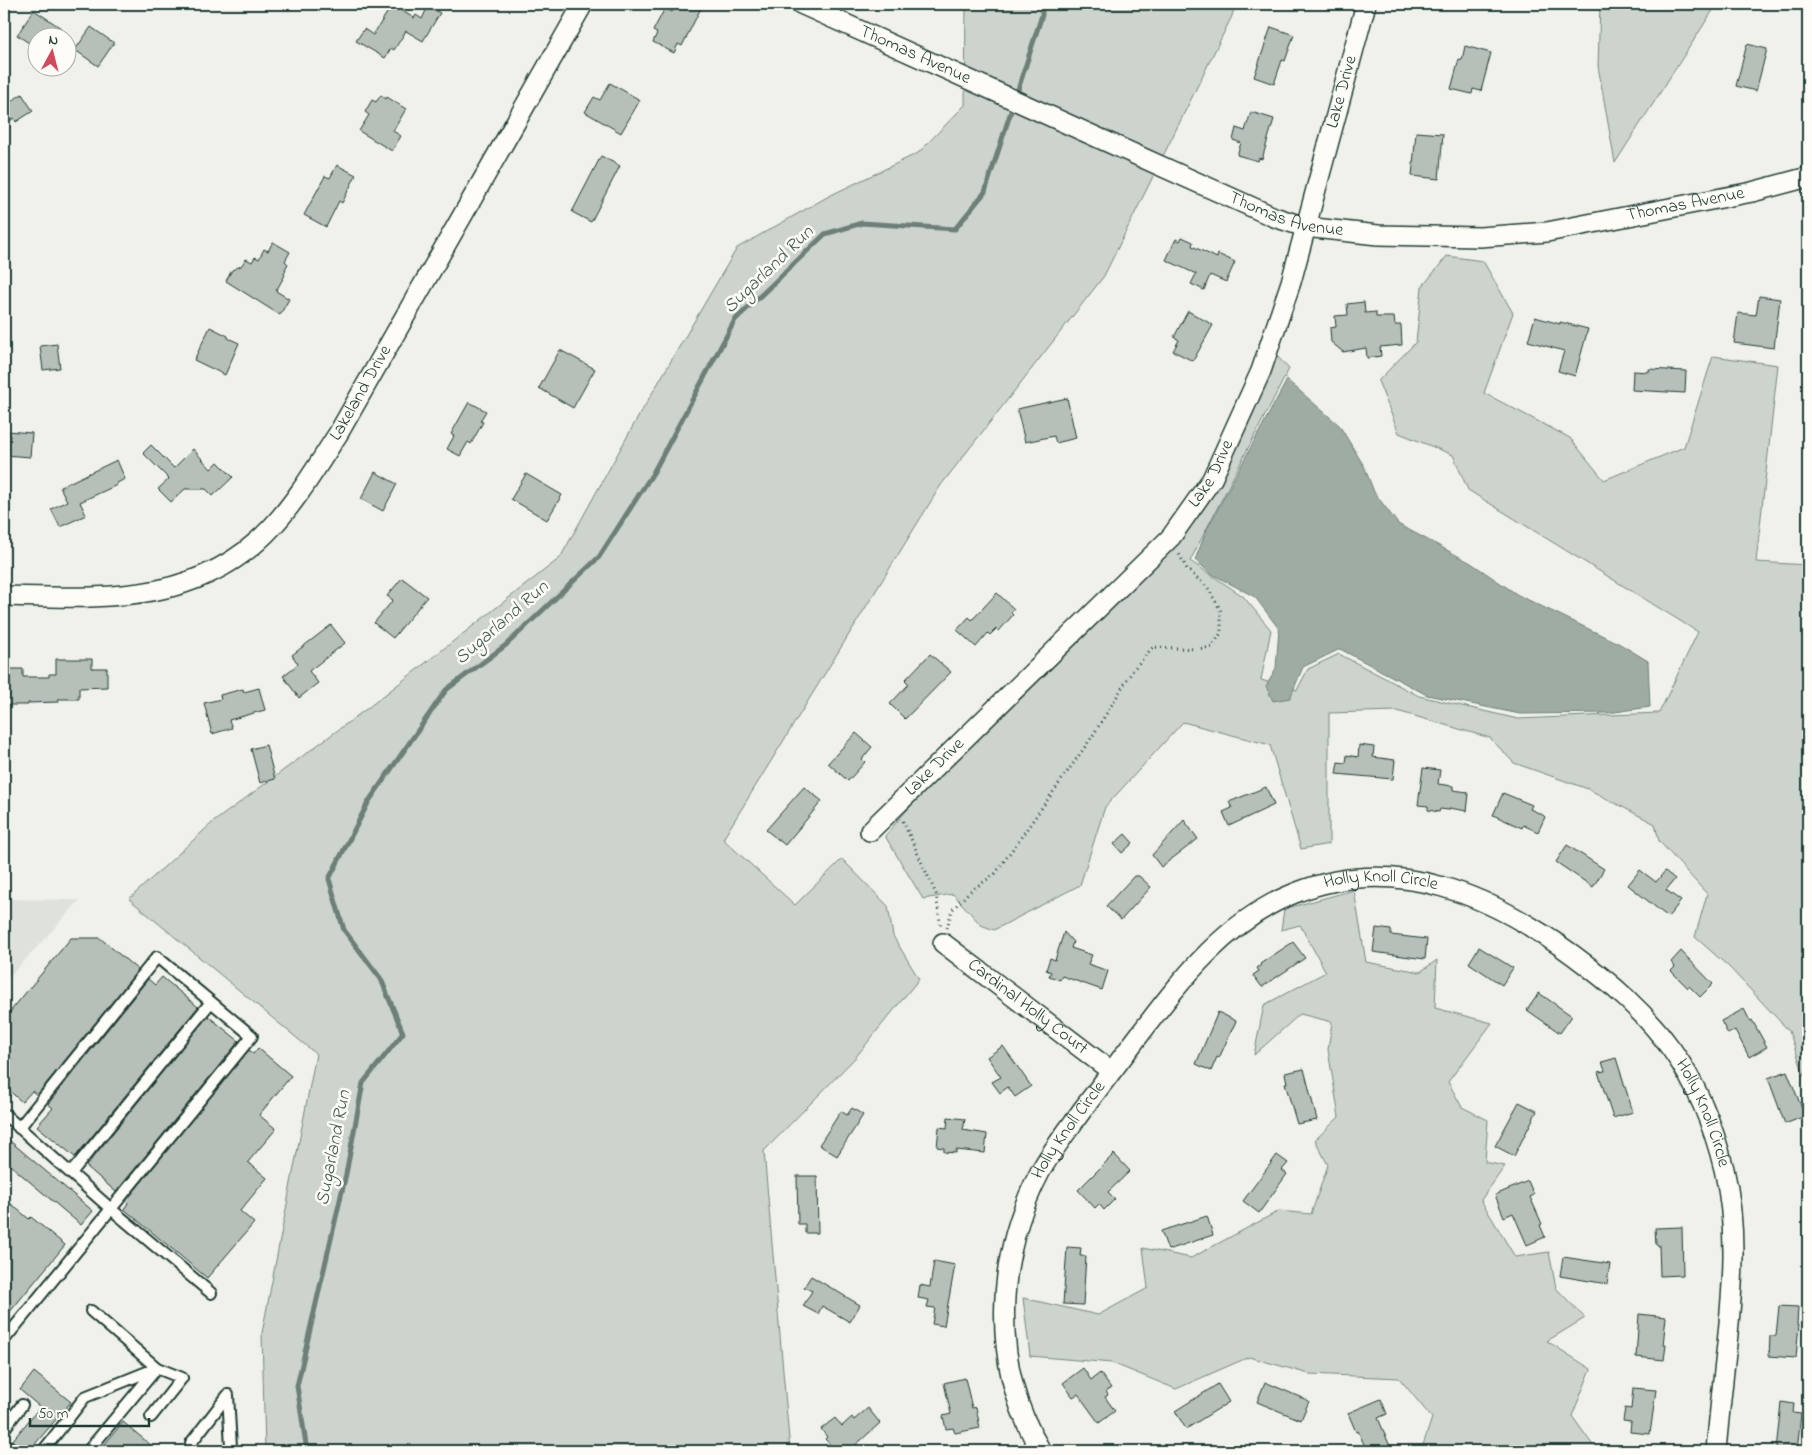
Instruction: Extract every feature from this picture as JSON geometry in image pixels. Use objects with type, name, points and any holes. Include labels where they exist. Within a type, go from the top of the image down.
[{"type":"street","name":"Lakeland Drive","points":[[4,596],[116,597],[158,591],[202,577],[236,559],[272,527],[296,498],[338,434],[583,4]]},
{"type":"street","name":"Thomas Avenue","points":[[801,4],[1274,217],[1305,227],[1378,235],[1421,236],[1480,237],[1546,232],[1752,192],[1808,177]]},
{"type":"street","name":"Lake Drive","points":[[870,831],[1104,604],[1146,560],[1171,538],[1212,479],[1262,371],[1291,282],[1366,4]]},
{"type":"street","name":"Holly Knoll Circle","points":[[1041,1451],[1022,1414],[1013,1388],[1007,1355],[1004,1316],[1006,1278],[1012,1246],[1026,1202],[1041,1170],[1058,1143],[1171,993],[1222,938],[1265,908],[1293,894],[1320,884],[1378,877],[1435,884],[1464,893],[1484,901],[1527,925],[1604,978],[1640,1011],[1674,1053],[1710,1122],[1723,1166],[1734,1230],[1733,1283],[1716,1451]]},
{"type":"street","name":"Cardinal Holly Court","points":[[943,943],[1111,1072]]},
{"type":"lane","points":[[4,1340],[252,1036],[157,957],[19,1128]]},
{"type":"lane","points":[[70,1173],[211,1002]]},
{"type":"lane","points":[[4,1114],[111,1209],[211,1293]]},
{"type":"lane","points":[[91,1311],[157,1368],[182,1378],[151,1418]]},
{"type":"lane","points":[[44,1451],[85,1398],[157,1368]]},
{"type":"lane","points":[[88,1451],[157,1368]]},
{"type":"lane","points":[[190,1443],[228,1395],[230,1447],[228,1451]]},
{"type":"lane","points":[[4,1429],[22,1404]]},
{"type":"lane","points":[[4,1443],[14,1451]]},
{"type":"path","points":[[943,943],[952,910],[969,892],[995,874],[1092,737],[1133,670],[1153,647],[1198,649],[1212,647],[1221,633],[1221,611],[1208,588],[1187,569],[1171,538]]},
{"type":"path","points":[[893,808],[901,816],[936,894],[943,943]]},
{"type":"shaded area","points":[[966,4],[1235,4],[1232,16],[1104,276],[941,485],[723,839],[795,905],[842,859],[888,906],[893,936],[919,979],[855,1058],[764,1151],[790,1451],[265,1451],[262,1333],[316,1054],[129,899],[212,823],[369,707],[560,558],[633,426],[737,248],[829,196],[918,153],[965,105]]},
{"type":"shaded area","points":[[1600,4],[1717,4],[1615,163],[1598,66]]},
{"type":"shaded area","points":[[1447,256],[1483,261],[1513,313],[1484,393],[1570,438],[1604,480],[1684,447],[1713,356],[1778,365],[1756,562],[1808,565],[1808,1086],[1789,1031],[1729,967],[1695,937],[1707,894],[1659,841],[1655,824],[1588,789],[1514,763],[1490,738],[1397,711],[1329,713],[1329,844],[1301,849],[1270,745],[1183,722],[1105,807],[1080,885],[994,930],[981,925],[953,894],[923,899],[885,836],[906,811],[1178,539],[1275,354],[1289,369],[1190,561],[1243,596],[1271,630],[1261,680],[1297,690],[1308,669],[1339,654],[1419,696],[1518,719],[1659,713],[1698,632],[1468,490],[1453,455],[1399,433],[1378,381],[1416,342],[1422,287]]},
{"type":"shaded area","points":[[1287,380],[1339,425],[1364,466],[1374,492],[1398,524],[1471,563],[1518,595],[1620,644],[1648,661],[1650,707],[1608,713],[1520,714],[1427,695],[1340,649],[1303,667],[1290,698],[1273,701],[1266,686],[1276,668],[1279,629],[1255,597],[1210,573],[1195,560],[1207,529]]},
{"type":"shaded area","points":[[1354,890],[1366,962],[1420,972],[1437,960],[1435,1008],[1492,1023],[1448,1082],[1462,1107],[1488,1120],[1485,1162],[1505,1166],[1481,1200],[1515,1257],[1549,1252],[1556,1288],[1585,1318],[1547,1341],[1591,1369],[1572,1416],[1597,1451],[1421,1451],[1432,1418],[1399,1378],[1309,1374],[1249,1357],[1176,1389],[1112,1363],[1030,1356],[1023,1298],[1098,1315],[1148,1288],[1143,1248],[1191,1258],[1279,1211],[1311,1214],[1328,1165],[1315,1140],[1339,1117],[1328,1050],[1332,1022],[1300,1014],[1254,1055],[1264,1005],[1326,972],[1300,925],[1281,930],[1284,909]]},
{"type":"shaded area","points":[[4,899],[80,900],[4,983]]},
{"type":"building","points":[[677,4],[703,4],[682,46],[678,44],[674,53],[653,42],[657,33],[653,31],[665,8],[672,12]]},
{"type":"building","points":[[392,5],[414,18],[416,15],[422,19],[428,6],[440,13],[423,41],[406,31],[394,50],[391,48],[385,58],[356,41],[364,29],[373,35]]},
{"type":"building","points":[[34,10],[61,28],[28,28],[28,42],[17,35]]},
{"type":"building","points":[[91,27],[114,43],[98,66],[78,52],[78,46]]},
{"type":"building","points":[[1271,27],[1294,35],[1285,61],[1282,60],[1274,84],[1254,77]]},
{"type":"building","points":[[1747,44],[1767,49],[1756,91],[1736,86]]},
{"type":"building","points":[[1465,46],[1491,53],[1481,91],[1473,89],[1472,94],[1451,89],[1459,59],[1462,60]]},
{"type":"building","points":[[610,83],[640,100],[621,133],[585,112],[594,97],[600,100]]},
{"type":"building","points":[[22,94],[33,111],[16,122],[14,118],[4,125],[4,106]]},
{"type":"building","points":[[381,95],[406,109],[393,131],[401,136],[392,151],[359,131],[369,115],[365,112],[372,100],[376,102]]},
{"type":"building","points":[[1251,112],[1274,119],[1262,159],[1259,158],[1258,161],[1237,155],[1241,143],[1233,140],[1236,128],[1245,131]]},
{"type":"building","points":[[1416,132],[1443,134],[1439,179],[1412,176]]},
{"type":"building","points":[[601,156],[620,166],[591,222],[572,212]]},
{"type":"building","points":[[337,165],[356,175],[342,203],[339,201],[326,227],[304,215],[325,176],[330,178]]},
{"type":"building","points":[[1182,237],[1193,242],[1192,246],[1217,258],[1218,254],[1235,262],[1226,282],[1210,275],[1204,290],[1191,284],[1196,274],[1166,260],[1176,239],[1180,241]]},
{"type":"building","points":[[273,242],[290,252],[285,261],[288,264],[285,269],[285,275],[276,291],[289,299],[280,315],[226,281],[232,270],[241,266],[246,259],[252,262],[255,257],[259,259],[264,249],[268,251]]},
{"type":"building","points":[[1759,296],[1780,299],[1774,348],[1734,343],[1738,313],[1756,315]]},
{"type":"building","points":[[1364,302],[1365,313],[1376,312],[1376,317],[1394,317],[1395,325],[1401,325],[1402,345],[1380,347],[1381,356],[1367,358],[1366,348],[1343,352],[1331,342],[1330,328],[1336,327],[1335,316],[1348,315],[1347,304]]},
{"type":"building","points":[[1188,311],[1213,325],[1193,361],[1173,351],[1179,340],[1174,337]]},
{"type":"building","points":[[1535,317],[1588,329],[1575,376],[1558,371],[1564,351],[1528,341]]},
{"type":"building","points":[[210,327],[239,343],[225,375],[194,360]]},
{"type":"building","points":[[57,344],[60,368],[43,370],[40,346]]},
{"type":"building","points":[[560,350],[595,369],[573,408],[539,388]]},
{"type":"building","points":[[1649,369],[1686,371],[1685,393],[1632,390],[1633,371],[1649,372]]},
{"type":"building","points":[[1067,398],[1076,438],[1056,443],[1054,436],[1025,442],[1017,409]]},
{"type":"building","points":[[469,402],[486,411],[480,421],[483,422],[471,444],[468,442],[460,456],[447,449],[454,436],[451,434]]},
{"type":"building","points":[[7,431],[32,433],[30,457],[5,455]]},
{"type":"building","points":[[151,445],[174,468],[193,449],[211,469],[218,462],[233,477],[213,496],[206,489],[185,489],[171,502],[158,489],[169,479],[143,453]]},
{"type":"building","points":[[117,460],[125,479],[117,483],[117,485],[80,502],[86,515],[60,527],[51,509],[67,501],[60,487]]},
{"type":"building","points":[[375,472],[397,484],[383,511],[361,499]]},
{"type":"building","points":[[526,474],[562,495],[547,520],[511,499]]},
{"type":"building","points":[[402,578],[427,597],[393,638],[374,623],[393,600],[387,596]]},
{"type":"building","points":[[997,593],[1014,609],[1011,613],[1013,615],[999,631],[996,629],[990,635],[988,633],[976,647],[957,630],[969,617],[972,620]]},
{"type":"building","points":[[331,625],[345,643],[309,671],[318,683],[299,698],[283,676],[298,664],[292,655]]},
{"type":"building","points":[[930,654],[951,672],[905,719],[890,704],[909,684],[905,680]]},
{"type":"building","points":[[56,659],[92,659],[92,668],[107,668],[107,687],[79,688],[79,699],[58,699],[59,702],[28,703],[28,705],[7,705],[7,690],[4,690],[4,669],[23,669],[23,677],[49,677],[49,674],[56,674]]},
{"type":"building","points":[[259,688],[265,710],[229,720],[232,728],[212,734],[204,703],[221,699],[220,695],[243,689],[244,692]]},
{"type":"building","points":[[856,733],[872,747],[862,759],[865,762],[848,781],[828,763]]},
{"type":"building","points":[[266,745],[275,779],[260,783],[251,749]]},
{"type":"building","points":[[1359,745],[1374,747],[1373,757],[1395,760],[1393,779],[1336,774],[1338,762],[1346,763],[1347,755],[1358,757]]},
{"type":"building","points":[[1423,768],[1440,770],[1438,784],[1453,786],[1453,790],[1468,792],[1467,811],[1449,808],[1449,810],[1440,809],[1439,812],[1428,810],[1428,806],[1418,805]]},
{"type":"building","points":[[804,787],[822,801],[785,845],[766,830]]},
{"type":"building","points":[[1266,787],[1274,805],[1229,826],[1223,812],[1232,808],[1229,802]]},
{"type":"building","points":[[1503,793],[1532,805],[1530,809],[1545,817],[1538,832],[1523,825],[1522,828],[1493,815]]},
{"type":"building","points":[[1184,820],[1198,839],[1161,867],[1152,855]]},
{"type":"building","points":[[1125,834],[1133,843],[1122,853],[1114,844]]},
{"type":"building","points":[[1567,845],[1604,869],[1593,887],[1556,862]]},
{"type":"building","points":[[1640,870],[1656,882],[1665,871],[1675,879],[1666,890],[1681,901],[1668,917],[1628,885]]},
{"type":"building","points":[[1134,876],[1139,876],[1151,887],[1121,920],[1106,906]]},
{"type":"building","points":[[1376,928],[1391,930],[1391,935],[1427,939],[1425,959],[1373,952]]},
{"type":"building","points":[[1064,932],[1073,942],[1071,948],[1092,955],[1088,964],[1108,971],[1102,990],[1062,976],[1060,980],[1049,976],[1051,972],[1046,970],[1050,958],[1055,960]]},
{"type":"building","points":[[71,938],[100,938],[138,970],[37,1095],[32,1091],[22,1102],[4,1086],[4,1019]]},
{"type":"building","points":[[1293,942],[1305,958],[1262,987],[1253,975],[1259,971],[1257,968]]},
{"type":"building","points":[[1479,947],[1513,968],[1502,985],[1469,963]]},
{"type":"building","points":[[1681,951],[1713,984],[1700,997],[1671,971],[1675,967],[1671,962]]},
{"type":"building","points":[[162,977],[198,1007],[75,1157],[37,1126],[53,1108],[48,1104],[148,979],[155,985]]},
{"type":"building","points":[[1539,993],[1572,1016],[1560,1033],[1527,1010]]},
{"type":"building","points":[[1744,1009],[1767,1047],[1749,1057],[1735,1030],[1728,1034],[1721,1021]]},
{"type":"building","points":[[1218,1012],[1236,1021],[1211,1071],[1196,1064]]},
{"type":"building","points":[[208,1016],[239,1041],[116,1192],[86,1166]]},
{"type":"building","points":[[1003,1046],[1031,1086],[1015,1097],[1008,1087],[1000,1093],[992,1082],[1001,1077],[987,1057]]},
{"type":"building","points":[[258,1048],[291,1076],[259,1115],[276,1129],[248,1162],[267,1178],[240,1211],[254,1223],[207,1278],[124,1209],[128,1203],[126,1201],[249,1050],[253,1054]]},
{"type":"building","points":[[1616,1058],[1633,1112],[1613,1118],[1598,1072],[1605,1071],[1602,1062]]},
{"type":"building","points":[[1304,1069],[1317,1120],[1297,1124],[1285,1083],[1287,1083],[1285,1073]]},
{"type":"building","points":[[1787,1071],[1805,1116],[1785,1124],[1768,1078]]},
{"type":"building","points":[[1519,1102],[1537,1111],[1514,1156],[1495,1146]]},
{"type":"building","points":[[852,1108],[863,1115],[837,1156],[819,1145],[841,1111],[847,1115]]},
{"type":"building","points":[[948,1117],[965,1119],[963,1130],[987,1134],[985,1153],[956,1150],[956,1153],[944,1152],[944,1148],[937,1147],[939,1127],[947,1128]]},
{"type":"building","points":[[4,1136],[93,1211],[81,1225],[4,1160]]},
{"type":"building","points":[[1114,1154],[1130,1171],[1108,1192],[1115,1199],[1104,1210],[1099,1204],[1095,1208],[1078,1190]]},
{"type":"building","points":[[1277,1155],[1288,1163],[1282,1170],[1287,1174],[1259,1213],[1243,1201]]},
{"type":"building","points":[[797,1176],[817,1176],[818,1233],[805,1233],[805,1224],[798,1224]]},
{"type":"building","points":[[1528,1181],[1534,1195],[1530,1197],[1542,1224],[1540,1225],[1545,1237],[1527,1245],[1513,1213],[1504,1217],[1495,1195]]},
{"type":"building","points":[[4,1198],[65,1245],[4,1319]]},
{"type":"building","points":[[1207,1216],[1213,1235],[1168,1250],[1161,1231]]},
{"type":"building","points":[[1682,1227],[1683,1275],[1660,1276],[1659,1245],[1656,1245],[1655,1228]]},
{"type":"building","points":[[1067,1247],[1081,1248],[1080,1256],[1086,1256],[1083,1305],[1063,1304]]},
{"type":"building","points":[[1563,1257],[1610,1264],[1607,1284],[1560,1276]]},
{"type":"building","points":[[934,1261],[955,1265],[944,1326],[932,1324],[935,1308],[927,1307],[929,1300],[918,1298],[920,1285],[930,1287]]},
{"type":"building","points":[[811,1276],[860,1305],[850,1322],[822,1306],[818,1314],[803,1306],[812,1291],[804,1287]]},
{"type":"building","points":[[1779,1306],[1798,1307],[1797,1324],[1799,1324],[1796,1358],[1769,1356],[1770,1336],[1776,1336]]},
{"type":"building","points":[[1639,1314],[1666,1317],[1663,1345],[1666,1345],[1664,1360],[1636,1357]]},
{"type":"building","points":[[1083,1368],[1091,1380],[1100,1373],[1111,1388],[1106,1391],[1108,1395],[1105,1397],[1115,1411],[1099,1423],[1078,1394],[1073,1397],[1063,1383]]},
{"type":"building","points":[[34,1372],[71,1402],[29,1451],[21,1451],[19,1446],[12,1441],[40,1407],[20,1390]]},
{"type":"building","points":[[965,1378],[972,1408],[976,1407],[980,1428],[955,1433],[953,1428],[946,1429],[943,1416],[951,1414],[944,1383]]},
{"type":"building","points":[[1265,1382],[1309,1401],[1301,1420],[1257,1402]]},
{"type":"building","points":[[1218,1384],[1229,1402],[1186,1429],[1175,1411]]},
{"type":"building","points":[[1633,1388],[1656,1390],[1650,1434],[1630,1432],[1631,1422],[1623,1421],[1625,1408],[1631,1409]]},
{"type":"building","points":[[1381,1399],[1387,1414],[1378,1418],[1392,1451],[1367,1451],[1348,1413]]},
{"type":"building","points":[[1781,1402],[1794,1404],[1793,1413],[1801,1414],[1797,1451],[1776,1451]]},
{"type":"building","points":[[868,1408],[880,1423],[849,1451],[836,1451],[825,1439],[827,1437],[821,1429],[835,1418],[842,1426],[852,1417],[854,1420]]},
{"type":"building","points":[[123,1422],[158,1451],[99,1451]]},
{"type":"waterway","name":"Sugarland Run","points":[[307,1451],[297,1386],[346,1174],[363,1083],[403,1033],[381,979],[344,930],[329,879],[369,801],[446,690],[506,645],[599,557],[653,473],[735,320],[825,234],[862,223],[955,229],[985,192],[1042,15],[1042,4]]}]
